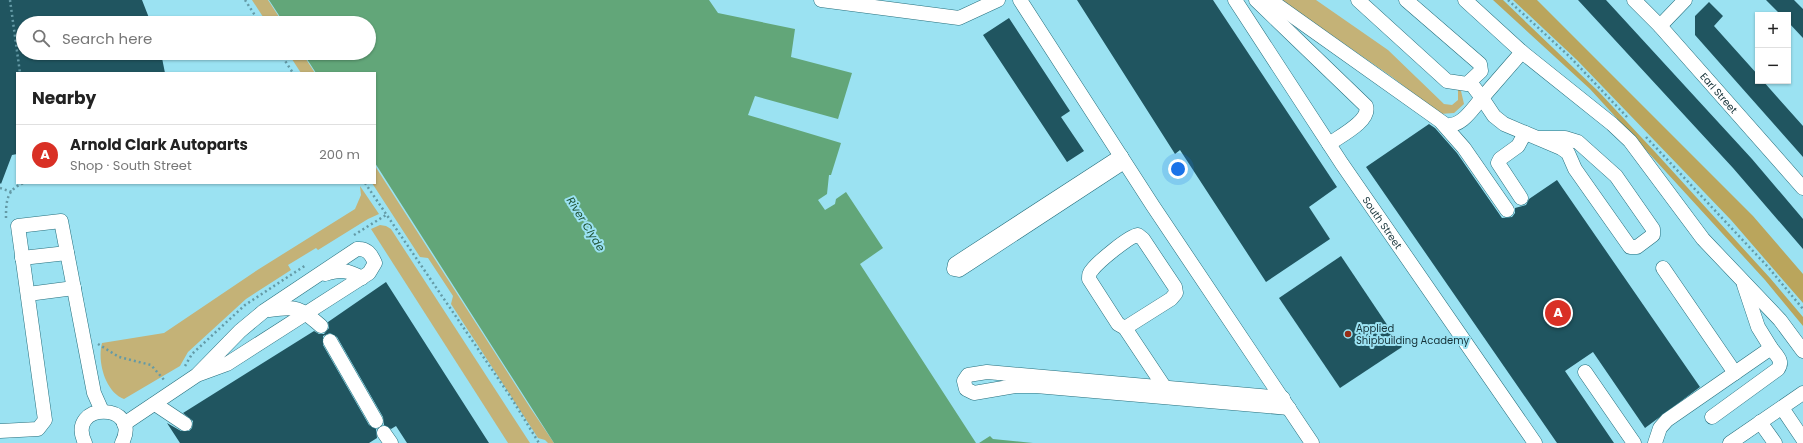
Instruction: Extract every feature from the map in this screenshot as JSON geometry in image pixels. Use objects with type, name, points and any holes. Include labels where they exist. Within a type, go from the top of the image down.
[{"type":"street","points":[[821,0],[959,18],[998,0]]},
{"type":"street","points":[[1020,0],[1122,159],[1312,443]]},
{"type":"street","name":"South Street","points":[[1235,0],[1329,144],[1535,443]]},
{"type":"street","points":[[1256,0],[1366,106],[1366,113],[1362,121],[1329,144]]},
{"type":"street","points":[[1270,0],[1369,69],[1441,122],[1461,144],[1507,210]]},
{"type":"street","points":[[1358,0],[1445,79],[1464,84],[1470,82],[1481,71],[1480,64],[1406,0]]},
{"type":"street","points":[[1465,0],[1522,52],[1612,124],[1630,141],[1703,239],[1780,320],[1803,351]]},
{"type":"street","name":"Earl Street","points":[[1634,0],[1660,26],[1803,188]]},
{"type":"street","points":[[1660,26],[1685,0]]},
{"type":"street","points":[[1441,122],[1452,126],[1456,125],[1522,52]]},
{"type":"street","points":[[1470,82],[1499,120],[1531,135],[1561,148],[1568,153],[1575,169],[1630,247],[1636,247],[1653,235],[1653,229],[1616,176],[1578,142],[1565,138],[1531,135],[1500,158],[1498,163],[1521,198]]},
{"type":"street","points":[[1122,159],[959,270],[954,269],[955,264],[1122,159]]},
{"type":"street","points":[[0,431],[38,429],[45,420],[18,226],[23,225],[60,221],[84,336],[94,393],[102,411]]},
{"type":"street","points":[[1125,328],[1171,298],[1176,293],[1175,287],[1147,245],[1138,236],[1130,239],[1096,265],[1089,275],[1090,281],[1118,324],[1125,328],[1165,388]]},
{"type":"street","points":[[124,424],[197,375],[236,335],[264,311],[357,249],[364,248],[371,254],[375,263],[370,273],[227,364],[197,375]]},
{"type":"street","points":[[22,258],[67,252]]},
{"type":"street","points":[[1664,268],[1735,373]]},
{"type":"street","points":[[317,276],[338,270],[354,273],[362,278]]},
{"type":"street","points":[[1712,417],[1778,370],[1781,366],[1780,361],[1760,330],[1743,281]]},
{"type":"street","points":[[28,294],[74,288]]},
{"type":"street","points":[[264,311],[291,307],[299,309],[321,326]]},
{"type":"street","points":[[330,341],[376,421]]},
{"type":"street","points":[[1655,443],[1660,428],[1667,420],[1771,348]]},
{"type":"street","points":[[987,372],[1165,388],[1286,403],[1036,386],[1015,386],[974,393],[966,389],[964,381],[966,376],[971,373],[987,372]]},
{"type":"street","points":[[1585,372],[1634,443]]},
{"type":"street","points":[[1730,443],[1803,393]]},
{"type":"street","points":[[154,404],[185,424]]},
{"type":"street","points":[[1782,408],[1803,438]]},
{"type":"street","points":[[83,442],[82,435],[85,421],[95,412],[102,411],[115,414],[124,424],[124,442]]},
{"type":"street","points":[[1760,422],[1775,443]]},
{"type":"path","points":[[10,0],[16,44]]},
{"type":"path","points":[[244,0],[255,16]]},
{"type":"path","points":[[1508,0],[1570,57],[1628,119]]},
{"type":"path","points":[[18,60],[20,72]]},
{"type":"path","points":[[285,60],[292,72]]},
{"type":"path","points":[[1644,136],[1768,267],[1803,309]]},
{"type":"path","points":[[7,220],[6,200],[17,185],[20,184]]},
{"type":"path","points":[[366,184],[510,396],[539,443]]},
{"type":"path","points":[[0,188],[12,192]]},
{"type":"path","points":[[84,336],[119,357],[151,365],[165,381]]},
{"type":"shaded area","points":[[252,0],[268,0],[278,16],[262,16]]},
{"type":"shaded area","points":[[1281,0],[1316,0],[1388,50],[1444,104],[1452,105],[1458,100],[1458,89],[1461,91],[1464,104],[1454,113],[1440,114],[1392,77]]},
{"type":"shaded area","points":[[1493,0],[1503,0],[1599,92],[1770,278],[1803,317],[1803,326],[1765,280],[1590,89]]},
{"type":"shaded area","points":[[1513,0],[1537,0],[1753,216],[1803,274],[1803,303],[1731,220],[1577,60]]},
{"type":"shaded area","points":[[293,60],[307,60],[314,72],[300,72]]},
{"type":"shaded area","points":[[376,168],[554,443],[548,443],[545,440],[538,438],[451,304],[453,296],[428,258],[420,257],[373,184],[376,184]]},
{"type":"shaded area","points":[[360,186],[379,214],[368,219],[318,250],[316,248],[288,265],[291,270],[246,299],[188,352],[180,366],[124,399],[112,390],[107,383],[102,367],[102,343],[164,333],[259,269],[355,209],[361,195]]},
{"type":"shaded area","points":[[380,225],[391,229],[530,443],[508,443],[371,229]]},
{"type":"water","name":"River Clyde","points":[[269,0],[709,0],[718,13],[795,29],[791,57],[852,73],[838,119],[755,96],[748,115],[841,143],[831,175],[829,175],[827,194],[818,200],[825,210],[835,204],[836,199],[846,192],[883,248],[860,264],[976,443],[554,443],[376,165],[376,72],[315,72],[308,60],[376,60],[376,16],[279,16]]},
{"type":"water","points":[[990,436],[993,439],[1033,443],[979,443]]},
{"type":"building","points":[[0,0],[142,0],[148,16],[16,16],[16,60],[162,60],[165,72],[16,72],[16,154],[12,155],[1,184]]},
{"type":"building","points":[[1077,0],[1213,0],[1337,187],[1309,207],[1330,239],[1266,282],[1180,150],[1175,154]]},
{"type":"building","points":[[1578,0],[1606,0],[1752,159],[1803,219],[1803,249],[1733,168]]},
{"type":"building","points":[[1766,0],[1794,0],[1803,9],[1803,38],[1791,25],[1791,12],[1778,12]]},
{"type":"building","points":[[1709,2],[1723,16],[1714,26],[1755,72],[1755,84],[1766,84],[1803,126],[1803,157],[1695,35],[1695,16]]},
{"type":"building","points":[[1009,18],[1070,111],[1061,117],[1084,151],[1067,162],[983,35]]},
{"type":"building","points":[[1429,124],[1435,128],[1457,153],[1502,218],[1512,217],[1515,213],[1515,208],[1526,205],[1529,199],[1557,180],[1700,387],[1645,428],[1593,352],[1565,371],[1614,443],[1557,443],[1366,167]]},
{"type":"building","name":"Applied Shipbuilding Academy","points":[[1341,256],[1402,347],[1340,388],[1279,298]]},
{"type":"building","points":[[386,282],[489,443],[407,443],[396,426],[391,429],[384,425],[383,417],[337,337],[330,333],[323,336],[323,345],[369,425],[376,429],[377,438],[369,443],[180,443],[167,423],[181,431],[189,431],[192,428],[193,421],[183,413],[314,331],[319,334],[324,334],[329,328],[328,322]]},
{"type":"place","name":"Arnold Clark Autoparts","points":[[1558,313]]},
{"type":"place","name":"Applied Shipbuilding Academy","points":[[1348,334]]}]
